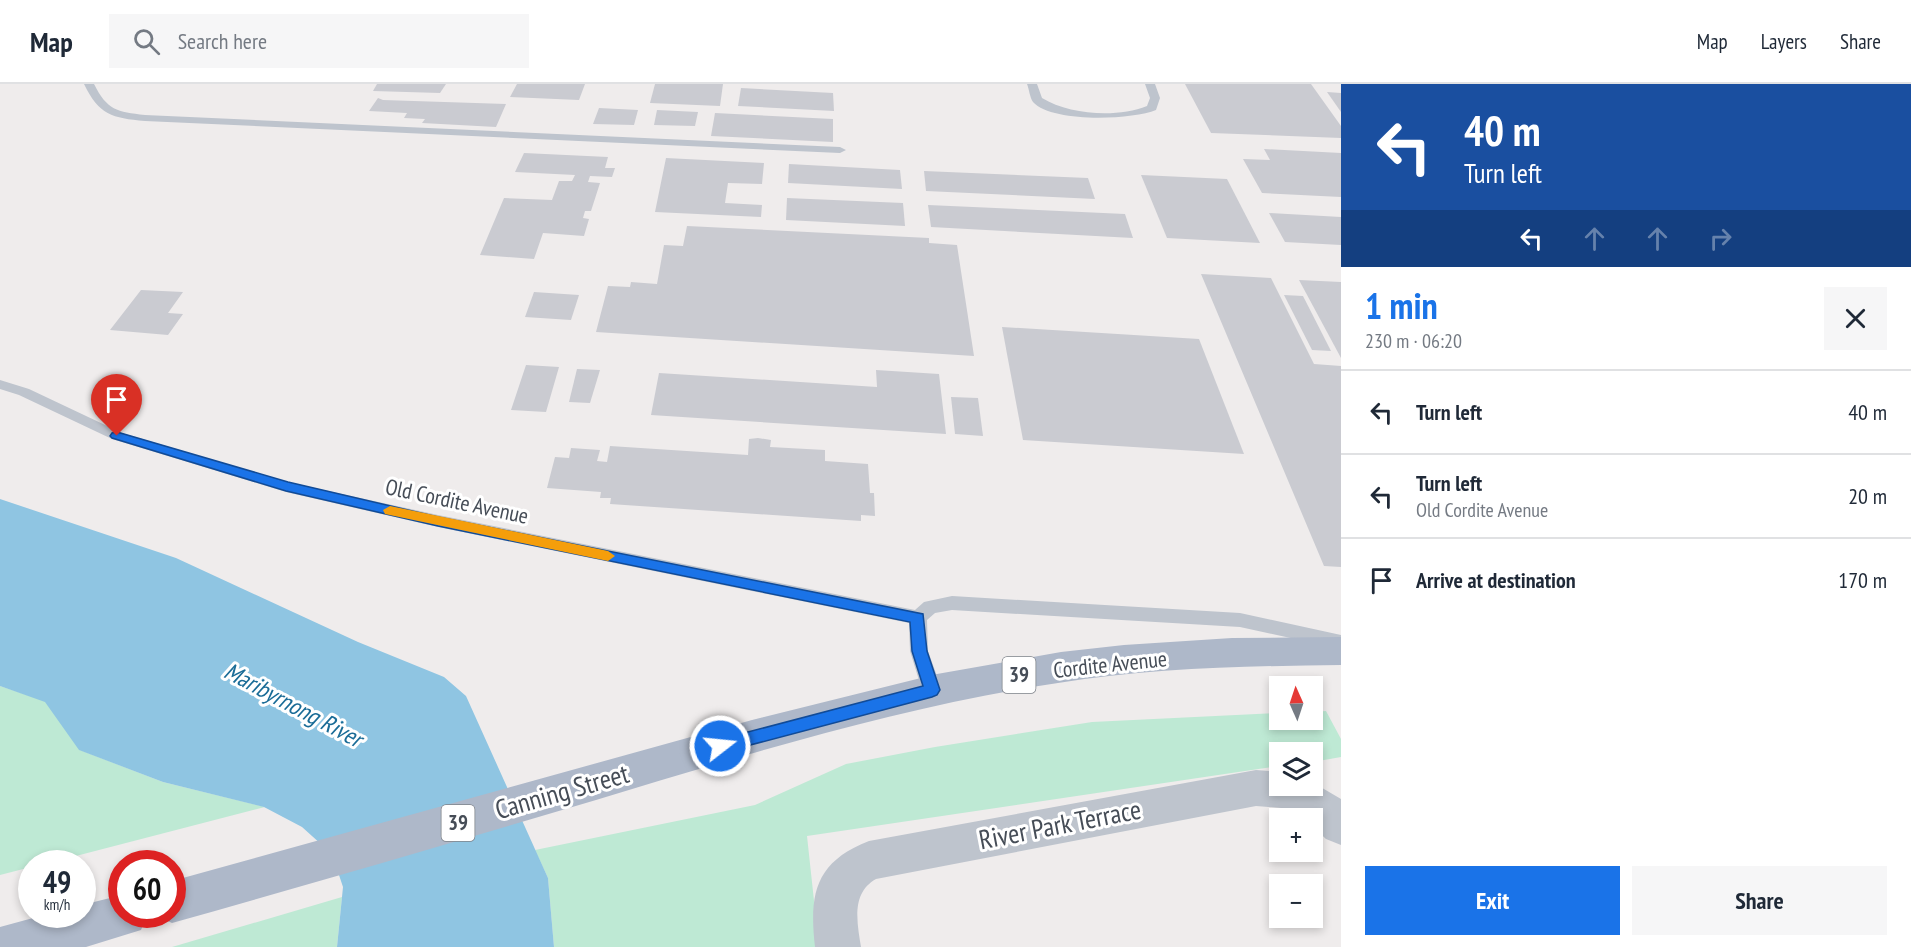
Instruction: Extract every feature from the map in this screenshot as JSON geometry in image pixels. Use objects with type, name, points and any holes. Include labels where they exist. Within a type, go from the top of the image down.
[{"type":"main road","name":"Cordite Avenue","points":[[743,740],[932,690],[1124,660],[1234,653],[1341,651]]},
{"type":"main road","name":"Canning Street","points":[[186,898],[403,839],[743,740]]},
{"type":"main road","points":[[7,947],[108,919]]},
{"type":"street","name":"River Park Terrace","points":[[838,947],[835,924],[836,897],[843,877],[858,865],[869,861],[1256,788],[1295,793],[1314,801],[1341,826]]},
{"type":"lane","points":[[89,84],[97,102],[105,109],[116,114],[145,118],[840,150]]},
{"type":"lane","points":[[1032,84],[1037,100],[1051,108],[1082,113],[1127,114],[1136,114],[1152,108],[1155,98],[1150,84]]},
{"type":"lane","name":"Old Cordite Avenue","points":[[0,384],[24,392],[117,436],[286,487],[438,522],[918,618]]},
{"type":"lane","points":[[932,690],[919,651],[918,618],[930,607],[964,604],[1240,620],[1341,642]]},
{"type":"green space","points":[[0,686],[45,701],[80,750],[163,782],[265,807],[96,851],[18,850],[18,870],[0,875]]},
{"type":"green space","points":[[1323,711],[1326,711],[1341,739],[1341,757],[1323,760],[1323,742],[1269,742],[1269,767],[807,836],[819,947],[554,947],[548,878],[535,850],[755,805],[846,764],[935,747],[1092,722],[1269,713],[1269,730],[1323,730]]},
{"type":"green space","points":[[342,897],[337,947],[172,947]]},
{"type":"water","name":"Maribyrnong River","points":[[0,499],[176,558],[358,642],[444,677],[466,696],[548,878],[554,947],[337,947],[343,887],[332,854],[302,827],[264,807],[163,782],[79,750],[45,702],[0,686]]},
{"type":"building","points":[[377,84],[446,84],[440,93],[373,91]]},
{"type":"building","points":[[517,84],[585,84],[579,100],[510,97]]},
{"type":"building","points":[[655,84],[723,84],[720,106],[650,103]]},
{"type":"building","points":[[1185,84],[1311,84],[1341,126],[1341,138],[1211,133]]},
{"type":"building","points":[[741,88],[833,93],[834,111],[738,106]]},
{"type":"building","points":[[1327,92],[1341,93],[1341,112]]},
{"type":"building","points":[[378,98],[506,104],[496,127],[422,123],[425,119],[404,118],[407,113],[369,111]]},
{"type":"building","points":[[599,108],[638,110],[634,125],[593,124]]},
{"type":"building","points":[[657,110],[698,112],[695,126],[654,125]]},
{"type":"building","points":[[715,113],[833,119],[833,142],[711,136]]},
{"type":"building","points":[[1264,149],[1341,153],[1341,197],[1262,193],[1243,159],[1270,160]]},
{"type":"building","points":[[524,153],[608,157],[605,168],[615,168],[612,177],[590,176],[588,182],[600,183],[591,211],[585,211],[583,218],[589,219],[584,236],[543,233],[534,259],[480,255],[504,198],[552,200],[559,181],[572,181],[575,175],[515,172]]},
{"type":"building","points":[[666,158],[764,163],[762,184],[728,183],[725,203],[762,205],[761,217],[655,212]]},
{"type":"building","points":[[789,164],[900,170],[902,189],[788,183]]},
{"type":"building","points":[[924,171],[1088,178],[1095,199],[926,191]]},
{"type":"building","points":[[1141,175],[1227,179],[1260,243],[1167,238]]},
{"type":"building","points":[[787,198],[903,203],[905,226],[786,220]]},
{"type":"building","points":[[928,205],[1125,214],[1133,238],[931,227]]},
{"type":"building","points":[[1269,213],[1341,217],[1341,245],[1285,242]]},
{"type":"building","points":[[687,226],[929,238],[929,243],[957,245],[974,356],[596,332],[608,286],[630,287],[631,282],[657,284],[664,245],[683,246]]},
{"type":"building","points":[[1201,274],[1271,278],[1314,364],[1341,366],[1341,567],[1324,566]]},
{"type":"building","points":[[1299,280],[1341,282],[1341,358]]},
{"type":"building","points":[[141,290],[183,292],[168,313],[183,314],[168,335],[110,330]]},
{"type":"building","points":[[534,292],[579,295],[571,320],[525,317]]},
{"type":"building","points":[[1284,295],[1303,296],[1331,351],[1312,350]]},
{"type":"building","points":[[1002,327],[1199,339],[1244,454],[1023,440]]},
{"type":"building","points":[[526,365],[559,367],[546,412],[511,410]]},
{"type":"building","points":[[577,369],[600,370],[590,403],[569,402]]},
{"type":"building","points":[[876,370],[939,374],[946,434],[651,415],[659,373],[877,387]]},
{"type":"building","points":[[951,397],[978,398],[983,436],[955,434]]},
{"type":"building","points":[[749,439],[771,440],[770,447],[825,450],[825,461],[868,464],[870,493],[874,493],[875,516],[861,515],[861,521],[610,504],[611,498],[600,498],[601,492],[547,488],[555,457],[569,458],[571,448],[600,450],[597,461],[607,462],[610,446],[748,455]]},
{"type":"slow traffic","points":[[390,510],[438,522],[608,556]]},
{"type":"route","points":[[117,436],[286,487],[438,522],[918,618],[919,651],[932,690],[720,746]]}]
